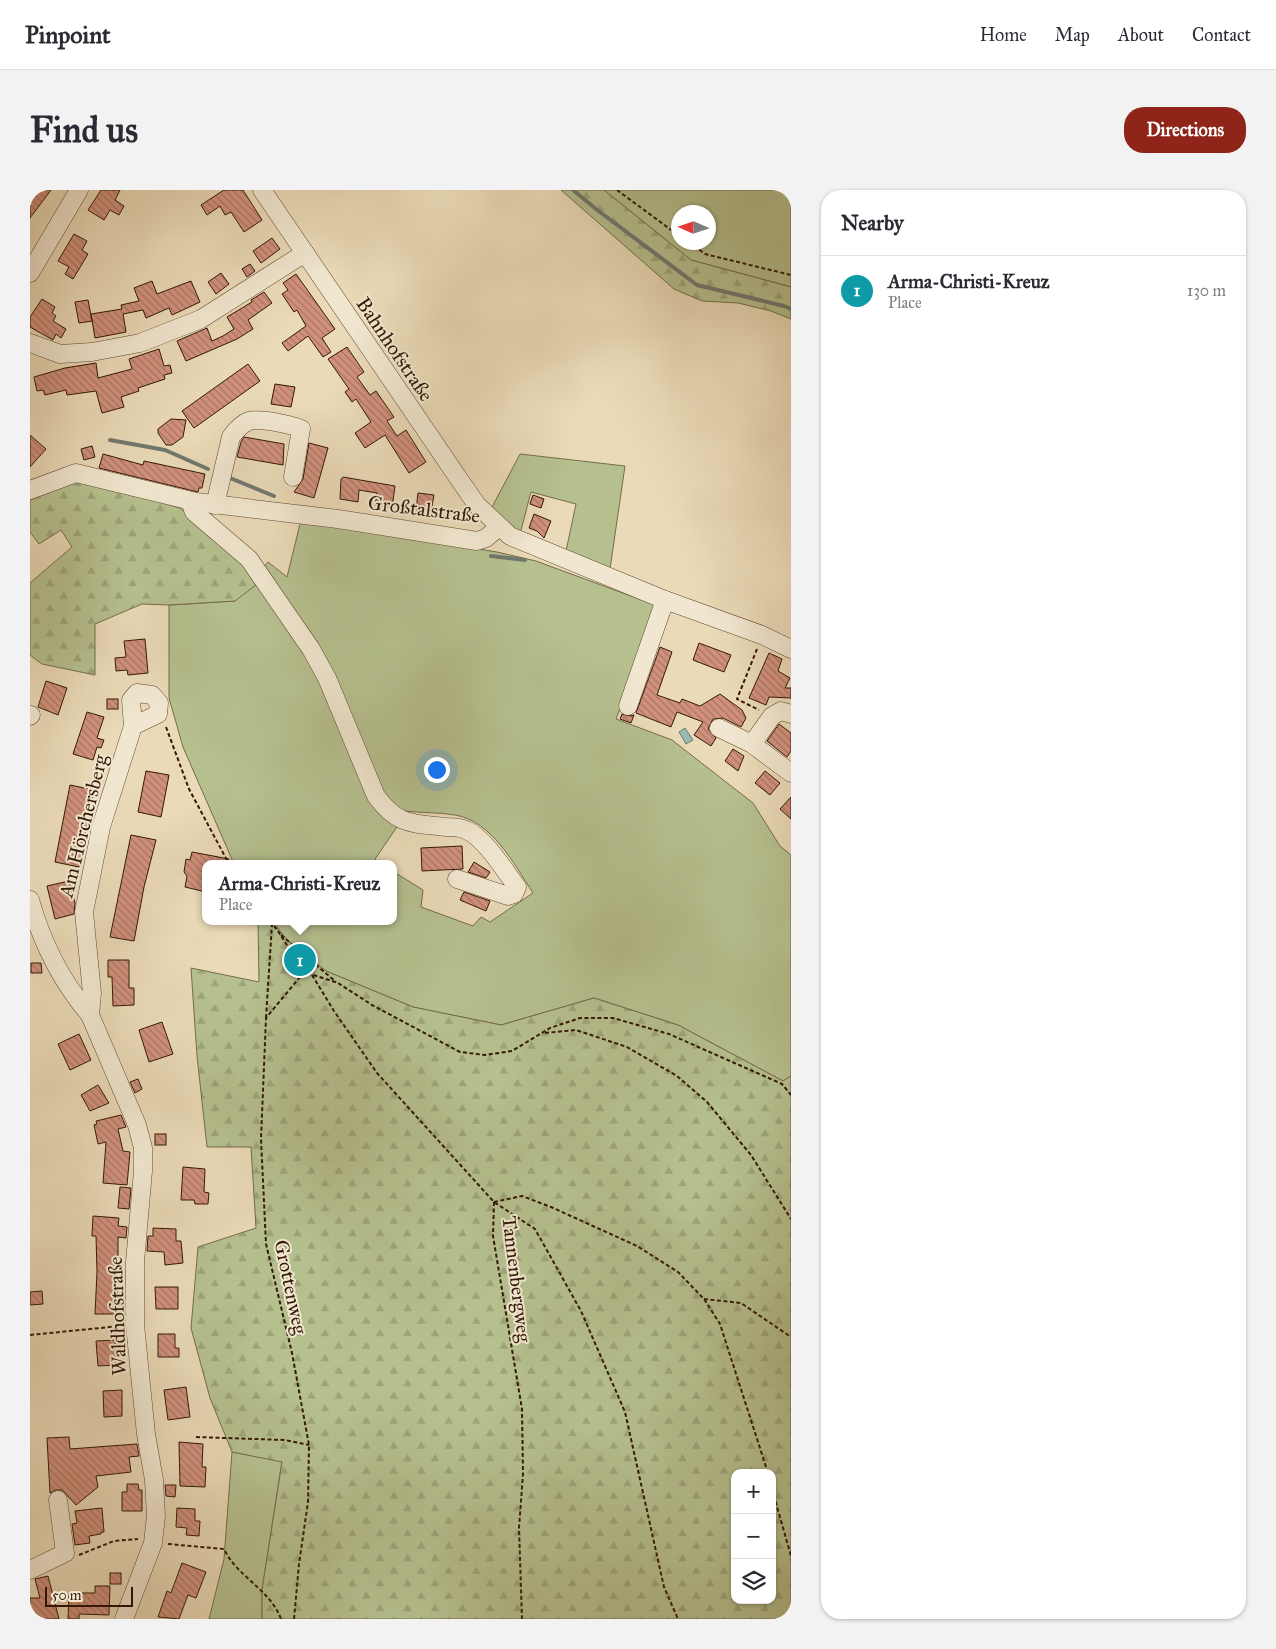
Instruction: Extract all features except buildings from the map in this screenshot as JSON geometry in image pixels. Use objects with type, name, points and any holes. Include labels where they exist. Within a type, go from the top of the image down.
[{"type":"street","points":[[30,272],[79,190]]},
{"type":"street","name":"Bahnhofstraße","points":[[262,190],[461,482],[499,527]]},
{"type":"street","points":[[30,343],[60,354],[92,352],[140,343],[200,319],[306,253]]},
{"type":"street","points":[[216,505],[231,437],[237,429],[250,421],[274,423],[301,429],[293,477]]},
{"type":"street","name":"Großtalstraße","points":[[30,490],[76,473],[190,501],[338,519],[477,541],[486,538],[499,527],[531,546],[665,600],[762,635],[791,649]]},
{"type":"street","points":[[190,501],[194,512],[249,559],[311,649],[327,678],[376,796],[384,808],[391,815],[408,822],[466,830],[482,842],[517,887],[514,894],[508,896],[457,879]]},
{"type":"street","points":[[628,706],[665,600]]},
{"type":"street","name":"Am Hörchersberg","points":[[90,1015],[92,992],[84,912],[101,827],[133,726],[131,700],[137,693],[152,695],[159,703],[158,714]]},
{"type":"street","points":[[752,744],[772,716],[781,711],[791,714]]},
{"type":"street","points":[[133,726],[158,714]]},
{"type":"street","points":[[719,728],[752,744],[791,773]]},
{"type":"street","name":"Am Hörchersberg","points":[[30,900],[48,953],[78,1002],[90,1015]]},
{"type":"street","name":"Waldhofstraße","points":[[90,1015],[137,1125],[143,1148],[143,1171],[135,1262],[135,1325],[146,1434],[154,1480],[156,1516],[145,1540],[124,1619]]},
{"type":"street","points":[[30,1570],[65,1554],[58,1500]]},
{"type":"path","points":[[617,190],[671,230]]},
{"type":"path","points":[[700,250],[705,254],[791,275]]},
{"type":"path","points":[[762,635],[737,699],[772,716]]},
{"type":"path","points":[[158,714],[167,730],[189,788],[227,860]]},
{"type":"path","name":"Grottenweg","points":[[271,925],[261,1139],[266,1244],[292,1353],[309,1445],[308,1502],[299,1564],[294,1619]]},
{"type":"path","points":[[273,925],[304,972],[338,983]]},
{"type":"path","points":[[278,931],[338,983],[372,1005],[460,1052],[485,1056],[512,1050],[550,1028],[580,1018],[613,1018],[669,1034],[782,1084],[791,1095]]},
{"type":"path","points":[[266,1018],[304,972]]},
{"type":"path","points":[[312,975],[334,1011],[378,1073],[494,1202],[535,1229],[584,1319],[625,1412],[664,1587],[678,1619]]},
{"type":"path","points":[[543,1033],[576,1030],[627,1047],[677,1076],[707,1102],[751,1155],[791,1219]]},
{"type":"path","name":"Tannenbergweg","points":[[522,1619],[519,1528],[523,1474],[522,1408],[493,1236],[494,1202],[522,1196],[637,1246],[678,1272],[704,1299],[720,1324],[767,1469]]},
{"type":"path","points":[[704,1299],[741,1303],[791,1336]]},
{"type":"path","points":[[30,1335],[127,1326]]},
{"type":"path","points":[[196,1437],[285,1440],[309,1445]]},
{"type":"path","points":[[776,1503],[791,1556]]},
{"type":"path","points":[[79,1555],[114,1540],[145,1540],[224,1550],[229,1562],[276,1605],[281,1619]]},
{"type":"green space","points":[[561,190],[604,190],[671,244],[671,250],[679,250],[691,260],[791,287],[791,319],[771,311],[738,303],[702,301],[674,289]]},
{"type":"green space","points":[[604,190],[791,190],[791,287],[691,260],[679,250],[716,250],[716,205],[671,205],[671,244]]},
{"type":"green space","points":[[520,454],[625,466],[610,569],[566,551],[576,504],[531,492],[520,534],[491,509]]},
{"type":"green space","points":[[76,482],[102,485],[180,508],[244,560],[261,581],[235,601],[169,605],[142,604],[95,624],[95,675],[42,664],[30,655],[30,583],[72,547],[61,530],[39,544],[30,532],[30,500]]},
{"type":"green space","points":[[301,520],[497,552],[536,561],[658,606],[616,719],[672,740],[753,803],[780,846],[791,855],[791,1076],[783,1081],[678,1025],[594,998],[501,1025],[413,1007],[326,971],[287,940],[275,925],[397,925],[397,874],[423,890],[421,907],[473,926],[481,917],[490,922],[533,893],[510,857],[491,835],[468,819],[442,813],[404,811],[399,824],[375,859],[376,860],[232,860],[183,747],[169,698],[169,605],[235,601],[268,562],[287,577]]},
{"type":"green space","points":[[258,925],[275,925],[287,940],[326,971],[413,1007],[501,1025],[594,998],[678,1025],[783,1081],[791,1076],[791,1619],[262,1619],[262,1590],[282,1462],[232,1452],[210,1398],[191,1328],[198,1247],[256,1228],[251,1147],[207,1147],[197,1056],[191,968],[259,982]]},
{"type":"green space","points":[[232,1452],[282,1461],[262,1590],[262,1619],[209,1619],[224,1559]]},
{"type":"water","points":[[685,728],[693,740],[686,744],[679,732]]},
{"type":"waterway","points":[[573,190],[697,285],[791,309]]},
{"type":"waterway","points":[[110,440],[165,450],[208,469]]},
{"type":"waterway","points":[[230,478],[274,496]]},
{"type":"waterway","points":[[491,556],[525,560]]},
{"type":"place","name":"Arma-Christi-Kreuz","points":[[300,960]]}]
